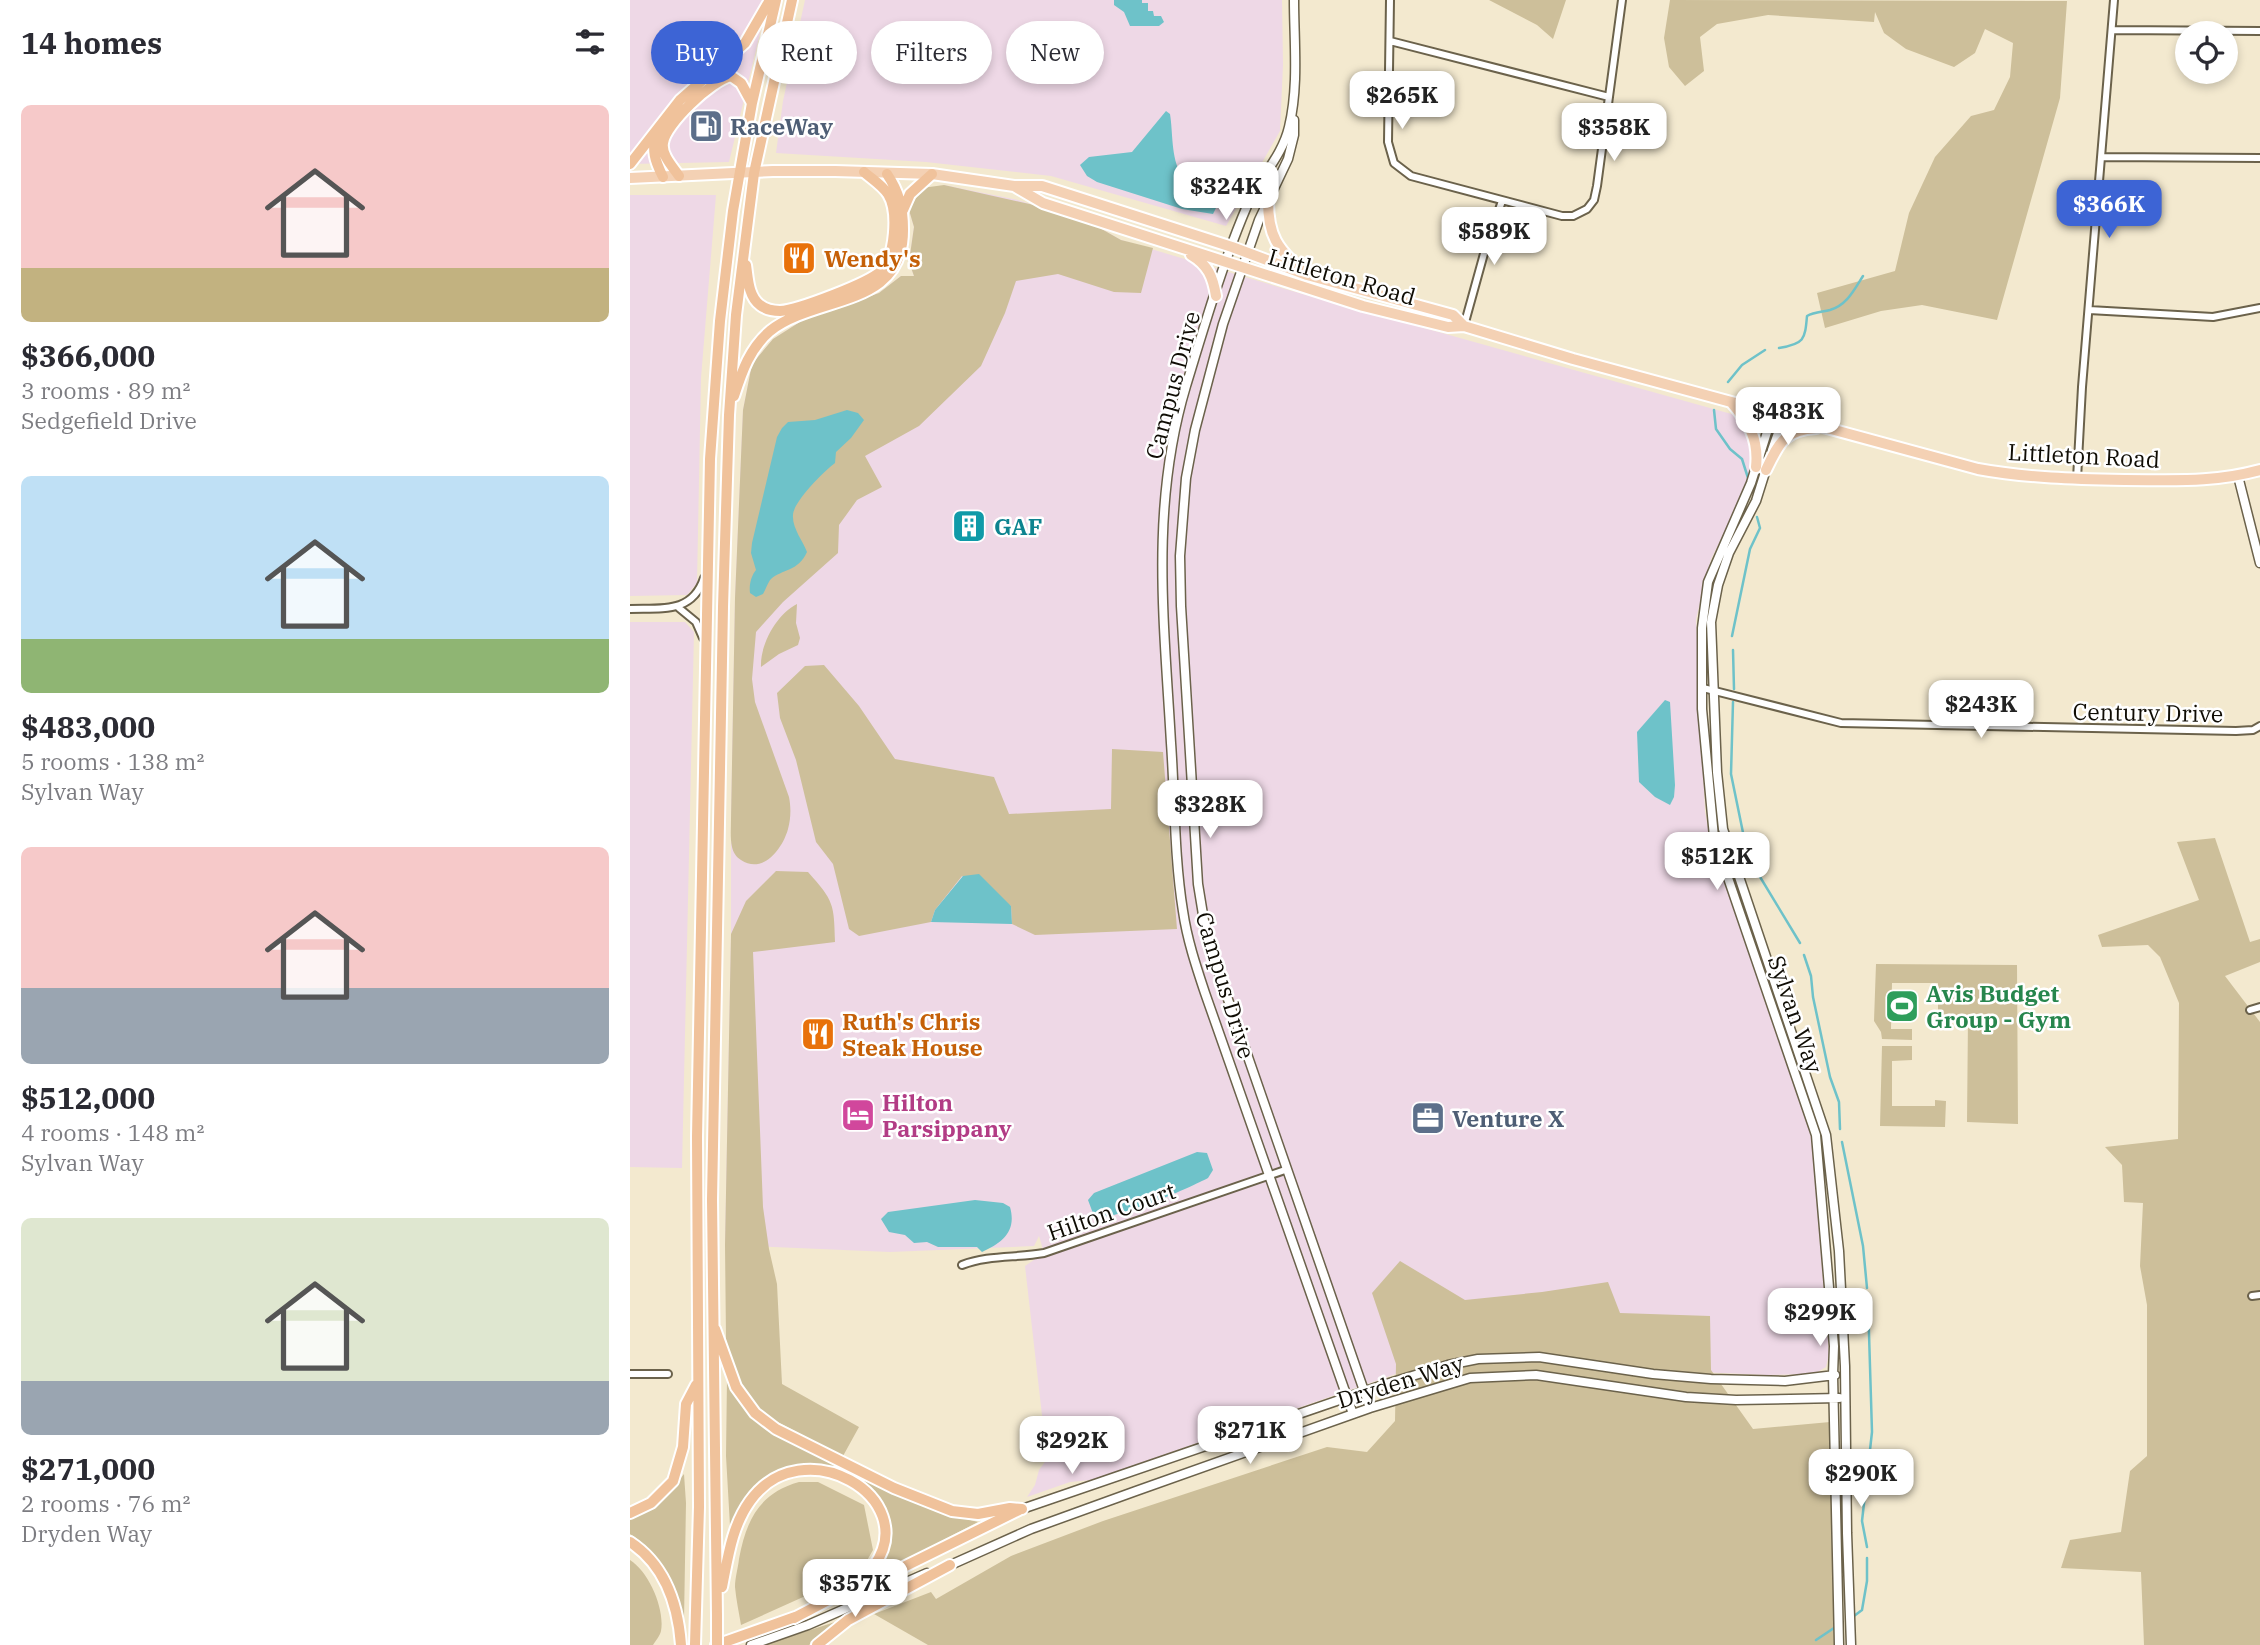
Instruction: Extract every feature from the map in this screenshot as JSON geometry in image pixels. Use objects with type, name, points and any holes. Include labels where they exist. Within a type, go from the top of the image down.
[{"type":"highway","points":[[630,164],[680,100],[745,43],[770,0]]},
{"type":"highway","points":[[695,1645],[697,1150],[708,563],[715,381],[725,269],[739,174],[776,0]]},
{"type":"highway","points":[[792,0],[754,173],[743,253],[729,415],[712,1200],[717,1645],[794,1618],[855,1591],[1022,1509]]},
{"type":"highway","points":[[680,176],[664,153],[662,145],[665,134],[687,107],[718,81],[730,76],[741,83],[752,103]]},
{"type":"highway","points":[[659,127],[653,146],[656,163],[663,177]]},
{"type":"highway","points":[[743,253],[753,296],[760,305],[774,310],[788,309],[822,298],[876,276],[886,265],[894,239],[892,207],[886,191],[864,172]]},
{"type":"highway","points":[[887,174],[897,191],[903,213]]},
{"type":"highway","points":[[729,415],[747,359],[769,333],[796,317],[868,290],[888,276],[901,252],[903,213],[910,194],[932,174]]},
{"type":"highway","points":[[713,1323],[736,1387],[755,1413],[776,1429],[904,1492],[952,1511],[978,1514],[1010,1508],[1022,1509]]},
{"type":"highway","points":[[630,1513],[651,1503],[673,1481],[683,1447],[686,1404],[698,1383]]},
{"type":"highway","points":[[718,1611],[731,1541],[740,1518],[757,1493],[780,1476],[800,1471],[816,1470],[837,1474],[861,1488],[876,1504],[884,1524],[882,1551],[868,1574],[794,1618]]},
{"type":"highway","points":[[630,1542],[650,1558],[659,1570],[672,1597],[680,1628],[681,1645]]},
{"type":"highway","points":[[817,1645],[848,1620],[950,1565]]},
{"type":"main road","name":"Littleton Road","points":[[630,178],[864,172],[932,174],[1014,186],[1042,186],[1233,247],[1307,275],[1453,315],[1464,326]]},
{"type":"main road","name":"Littleton Road","points":[[1014,186],[1043,203],[1242,269],[1388,312],[1447,327],[1464,326],[1978,469],[2034,478],[2191,481],[2221,480],[2260,470]]},
{"type":"main road","points":[[1268,201],[1269,224],[1275,242],[1285,256],[1307,275]]},
{"type":"main road","points":[[1180,248],[1200,260],[1208,270],[1216,296]]},
{"type":"main road","points":[[1731,402],[1755,434],[1761,468]]},
{"type":"main road","points":[[1761,468],[1787,435],[1798,430],[1822,427]]},
{"type":"street","points":[[1293,96],[1294,0]]},
{"type":"street","points":[[1390,0],[1388,142],[1394,163],[1401,171],[1416,178],[1562,216],[1573,216],[1587,209],[1594,200],[1622,0]]},
{"type":"street","points":[[2077,479],[2114,0]]},
{"type":"street","points":[[2113,30],[2260,32]]},
{"type":"street","points":[[1390,41],[1609,97]]},
{"type":"street","name":"Campus Drive","points":[[1293,96],[1295,125],[1292,149],[1247,253],[1223,324],[1195,430],[1182,521],[1181,606],[1201,914],[1221,984],[1370,1408]]},
{"type":"street","name":"Campus Drive","points":[[1293,96],[1290,125],[1283,144],[1248,203],[1227,263],[1186,386],[1171,450],[1161,539],[1165,654],[1184,917],[1205,993],[1353,1414]]},
{"type":"street","points":[[2103,157],[2260,158]]},
{"type":"street","points":[[1464,326],[1502,201]]},
{"type":"street","points":[[2089,310],[2213,317],[2260,308]]},
{"type":"street","name":"Sylvan Way","points":[[1778,414],[1761,468],[1708,582],[1702,628],[1703,688],[1708,788],[1714,837],[1816,1135],[1834,1346],[1839,1645]]},
{"type":"street","name":"Sylvan Way","points":[[1761,468],[1756,501],[1729,553],[1718,585],[1711,622],[1717,772],[1723,829],[1826,1135],[1839,1251],[1845,1374],[1851,1645]]},
{"type":"street","points":[[2238,476],[2260,563]]},
{"type":"street","points":[[679,608],[698,592],[708,563]]},
{"type":"street","points":[[630,608],[679,608],[696,622],[707,648]]},
{"type":"street","name":"Century Drive","points":[[1703,688],[1841,723],[2236,731],[2253,730],[2260,726]]},
{"type":"street","points":[[2250,1010],[2260,1007]]},
{"type":"street","name":"Hilton Court","points":[[962,1265],[980,1258],[1022,1257],[1044,1253],[1285,1170]]},
{"type":"street","points":[[1831,1295],[1841,1296]]},
{"type":"street","points":[[2252,1296],[2260,1295]]},
{"type":"street","name":"Dryden Way","points":[[1022,1509],[1448,1365],[1507,1357],[1564,1359],[1653,1374],[1711,1380],[1785,1381],[1845,1374]]},
{"type":"street","points":[[630,1374],[668,1374]]},
{"type":"street","name":"Dryden Way","points":[[751,1645],[808,1625],[1031,1529],[1448,1382],[1513,1375],[1557,1377],[1686,1397],[1736,1400],[1845,1398]]},
{"type":"street","points":[[1837,1551],[1847,1551]]},
{"type":"shaded area","points":[[630,0],[768,0],[763,21],[757,21],[757,46],[729,162],[630,164]]},
{"type":"shaded area","points":[[805,0],[1282,0],[1280,131],[1226,226],[1051,176],[926,162],[776,153],[787,84],[857,84],[857,21],[800,21]]},
{"type":"shaded area","points":[[1489,0],[1566,0],[1553,39],[1537,25]]},
{"type":"shaded area","points":[[1670,0],[2067,1],[2060,98],[1997,320],[1922,305],[1881,311],[1825,328],[1817,293],[1895,271],[1909,213],[1935,157],[1971,116],[1994,110],[2010,77],[2013,43],[1985,29],[1975,53],[1954,67],[1906,49],[1884,33],[1875,12],[1874,22],[1768,15],[1717,24],[1700,37],[1704,71],[1685,86],[1669,67],[1664,38]]},
{"type":"shaded area","points":[[944,185],[1018,200],[1098,227],[1121,240],[1285,289],[1735,415],[1751,431],[1754,461],[1744,493],[1711,559],[1696,619],[1705,812],[1711,844],[1811,1134],[1829,1354],[1826,1367],[1814,1374],[1766,1375],[1436,1360],[1091,1480],[1070,1482],[1027,1497],[1047,1459],[1025,1266],[1044,1253],[1039,1236],[1034,1246],[890,1252],[725,1245],[735,598],[743,410],[752,364],[773,339],[803,320],[879,293],[901,276],[914,276],[909,262],[914,227],[909,210]]},
{"type":"shaded area","points":[[944,185],[1043,207],[1098,227],[1121,240],[1153,248],[1141,293],[1114,292],[1058,274],[1016,281],[981,366],[919,426],[865,456],[882,487],[857,500],[839,525],[838,553],[783,602],[756,632],[752,679],[755,702],[789,797],[790,813],[789,825],[777,851],[764,862],[749,864],[735,854],[731,833],[735,598],[743,410],[752,364],[773,339],[803,320],[879,293],[901,276],[914,276],[909,262],[914,227],[909,210],[922,188]]},
{"type":"shaded area","points":[[630,195],[716,195],[701,378],[697,583],[687,595],[630,596]]},
{"type":"shaded area","points":[[797,604],[796,623],[800,638],[798,645],[761,667],[763,649],[771,631],[783,615]]},
{"type":"shaded area","points":[[630,622],[685,622],[694,632],[682,1168],[630,1167]]},
{"type":"shaded area","points":[[824,665],[859,706],[895,759],[994,777],[1009,814],[1111,809],[1112,749],[1163,752],[1177,929],[1035,935],[1012,924],[1011,906],[962,876],[935,910],[931,922],[859,936],[849,929],[833,864],[816,842],[796,760],[780,718],[777,693],[805,666]]},
{"type":"shaded area","points":[[2215,838],[2250,942],[2260,939],[2260,962],[2225,976],[2260,1022],[2260,1645],[2144,1645],[2141,1572],[2061,1568],[2070,1540],[2121,1532],[2130,1471],[2147,1456],[2147,1305],[2140,1266],[2143,1203],[2124,1202],[2122,1165],[2105,1147],[2178,1139],[2179,1003],[2160,957],[2148,945],[2102,947],[2098,935],[2199,900],[2177,842]]},
{"type":"shaded area","points":[[776,871],[808,872],[817,882],[831,904],[835,942],[753,952],[763,1207],[777,1284],[782,1384],[859,1427],[843,1456],[766,1416],[746,1394],[731,1367],[726,1339],[725,1245],[731,934],[746,901]]},
{"type":"shaded area","points":[[1876,964],[2017,965],[2018,1124],[1967,1122],[1968,1017],[1938,1017],[1938,983],[1892,983],[1891,1029],[1912,1029],[1912,1040],[1882,1039],[1874,1021]]},
{"type":"shaded area","points":[[1882,1046],[1912,1046],[1912,1060],[1892,1061],[1892,1106],[1935,1106],[1935,1100],[1946,1101],[1945,1127],[1880,1126]]},
{"type":"shaded area","points":[[1400,1261],[1465,1300],[1608,1282],[1620,1313],[1710,1316],[1711,1370],[1753,1429],[1830,1422],[1834,1645],[928,1645],[874,1614],[931,1592],[936,1599],[1011,1556],[1103,1521],[1327,1447],[1367,1452],[1395,1421],[1396,1364],[1372,1293]]},
{"type":"shaded area","points":[[727,1378],[780,1436],[935,1511],[978,1522],[876,1575],[889,1539],[886,1517],[877,1499],[863,1484],[846,1473],[806,1465],[785,1469],[766,1479],[750,1495],[730,1526],[726,1456]]},
{"type":"shaded area","points":[[684,1474],[684,1620],[677,1594],[666,1571],[651,1551],[630,1534],[630,1517],[655,1506]]},
{"type":"shaded area","points":[[799,1482],[818,1482],[864,1505],[873,1550],[861,1571],[741,1625],[735,1584],[746,1532],[764,1501],[785,1487]]},
{"type":"shaded area","points":[[630,1560],[649,1582],[661,1612],[661,1631],[653,1645],[630,1645]]},
{"type":"shaded area","points":[[835,1622],[809,1645],[764,1645]]},
{"type":"water","points":[[1114,0],[1142,0],[1142,3],[1148,3],[1148,11],[1153,11],[1154,16],[1161,16],[1164,22],[1159,26],[1130,26],[1124,12],[1114,5]]},
{"type":"water","points":[[1166,111],[1170,114],[1178,168],[1189,183],[1213,199],[1217,206],[1213,214],[1182,209],[1097,182],[1087,176],[1080,165],[1089,157],[1132,152]]},
{"type":"water","points":[[847,410],[858,413],[864,420],[836,452],[835,463],[810,487],[794,509],[794,525],[807,552],[795,567],[771,579],[763,594],[756,597],[750,593],[750,584],[756,570],[751,553],[752,543],[777,437],[788,422],[815,420]]},
{"type":"water","points":[[1665,700],[1670,702],[1675,785],[1670,805],[1655,797],[1639,782],[1637,732]]},
{"type":"water","points":[[979,874],[1011,906],[1012,924],[931,922],[935,910],[963,876]]},
{"type":"water","points":[[1197,1152],[1207,1153],[1213,1170],[1208,1178],[1133,1210],[1103,1217],[1094,1216],[1088,1200],[1094,1193]]},
{"type":"water","points":[[975,1200],[1003,1203],[1010,1207],[1012,1216],[1006,1236],[982,1252],[977,1247],[938,1247],[927,1242],[914,1243],[905,1235],[889,1232],[881,1219],[888,1212]]},
{"type":"waterway","points":[[1779,348],[1802,340],[1807,316],[1841,305],[1863,276]]},
{"type":"waterway","points":[[1728,382],[1742,365],[1765,350]]},
{"type":"waterway","points":[[1714,410],[1716,429],[1730,449],[1742,459],[1748,478]]},
{"type":"waterway","points":[[1732,636],[1750,549],[1760,528],[1757,517]]},
{"type":"waterway","points":[[1733,650],[1734,689]]},
{"type":"waterway","points":[[1733,702],[1731,774],[1748,857],[1800,943]]},
{"type":"waterway","points":[[1804,955],[1811,976],[1830,1077],[1839,1102],[1840,1129]]},
{"type":"waterway","points":[[1842,1142],[1863,1246],[1867,1288]]},
{"type":"waterway","points":[[1867,1547],[1862,1521],[1872,1432],[1868,1301]]},
{"type":"waterway","points":[[1854,1616],[1862,1610],[1867,1581],[1867,1558]]},
{"type":"waterway","points":[[1816,1640],[1834,1628]]},
{"type":"place","name":"RaceWay","points":[[706,126]]},
{"type":"place","name":"Wendy's","points":[[799,258]]},
{"type":"place","name":"GAF","points":[[969,526]]},
{"type":"place","name":"Avis Budget Group - Gym","points":[[1902,1006]]},
{"type":"place","name":"Ruth's Chris Steak House","points":[[818,1034]]},
{"type":"place","name":"Hilton Parsippany","points":[[858,1115]]},
{"type":"place","name":"Venture X","points":[[1428,1118]]}]
